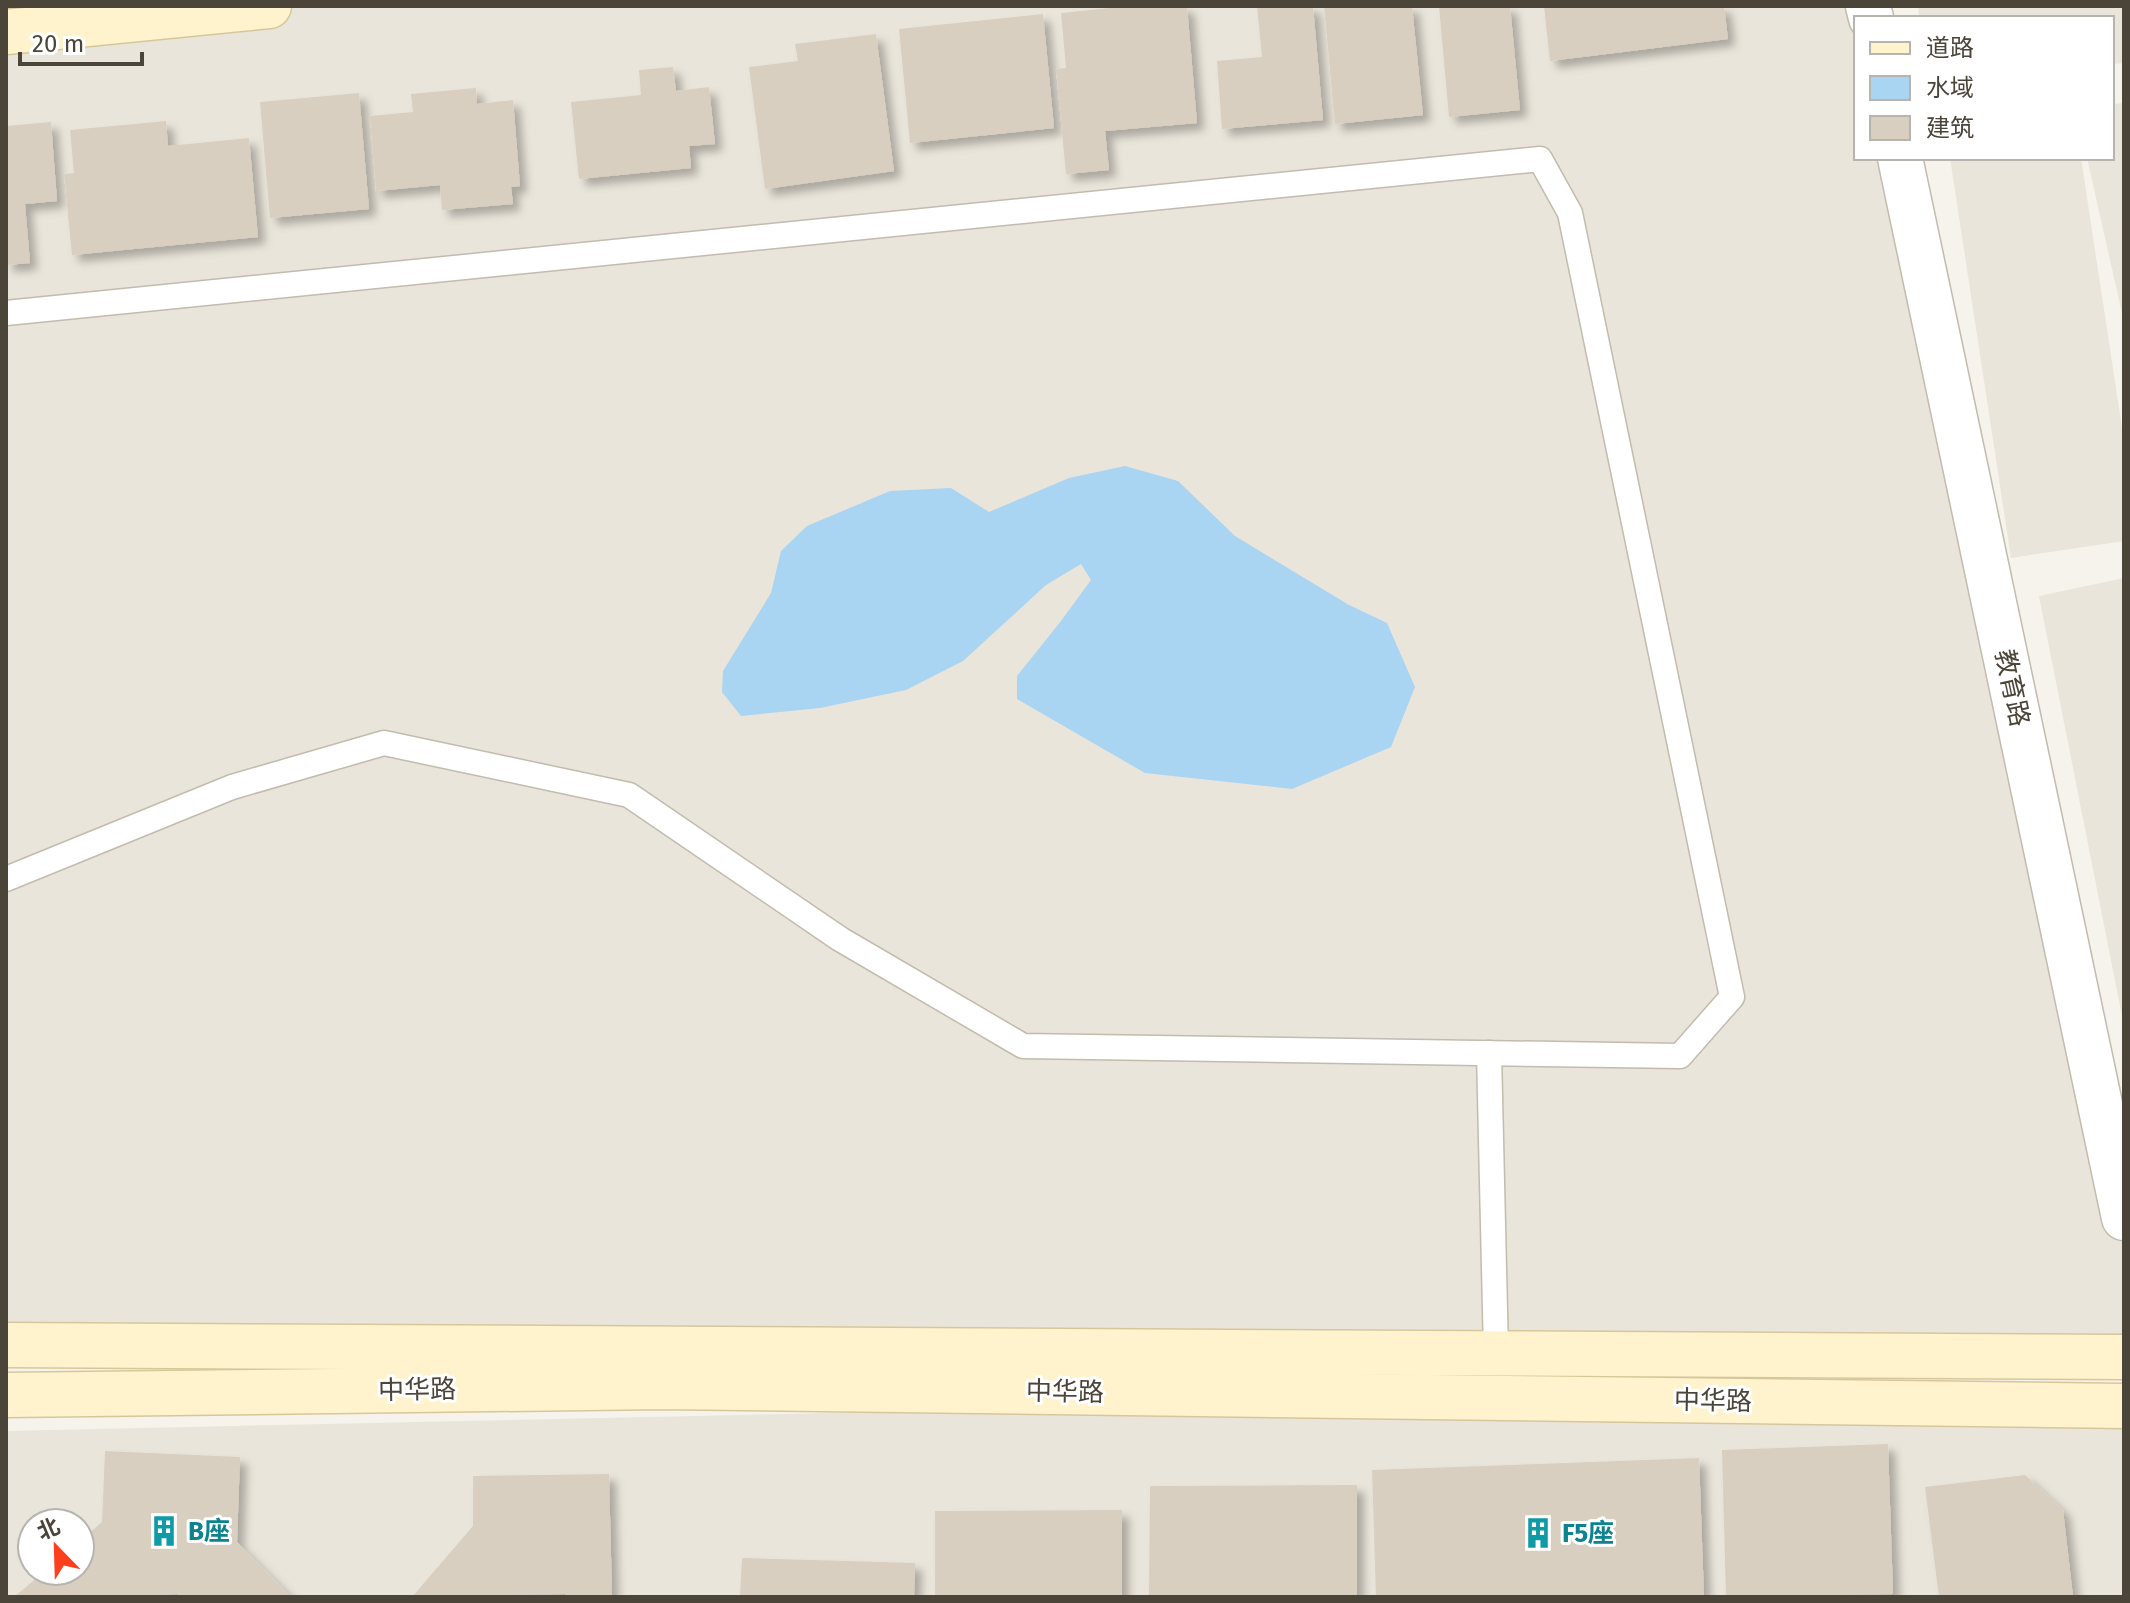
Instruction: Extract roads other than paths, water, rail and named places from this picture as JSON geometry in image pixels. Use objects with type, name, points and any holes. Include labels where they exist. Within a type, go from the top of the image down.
[{"type":"street","points":[[6,32],[269,6]]},
{"type":"street","name":"教育路","points":[[1900,160],[2124,1218]]},
{"type":"street","name":"中华路","points":[[6,1345],[2124,1357]]},
{"type":"street","name":"中华路","points":[[6,1395],[663,1387],[2124,1406]]},
{"type":"lane","points":[[6,313],[1540,159],[1570,213],[1732,997],[1680,1056],[1023,1046],[840,939],[629,795],[384,743],[232,787],[6,879]]},
{"type":"lane","points":[[1489,1053],[1496,1353]]},
{"type":"water","points":[[1125,466],[1178,481],[1235,536],[1349,605],[1387,623],[1415,687],[1391,747],[1292,789],[1145,773],[1017,699],[1017,676],[1091,580],[1081,564],[1046,585],[963,661],[906,690],[820,708],[741,716],[722,692],[723,671],[771,593],[781,551],[807,526],[890,491],[951,488],[989,512],[1069,478]]},
{"type":"place","name":"B座","points":[[164,1531]]},
{"type":"place","name":"F5座","points":[[1538,1533]]}]
